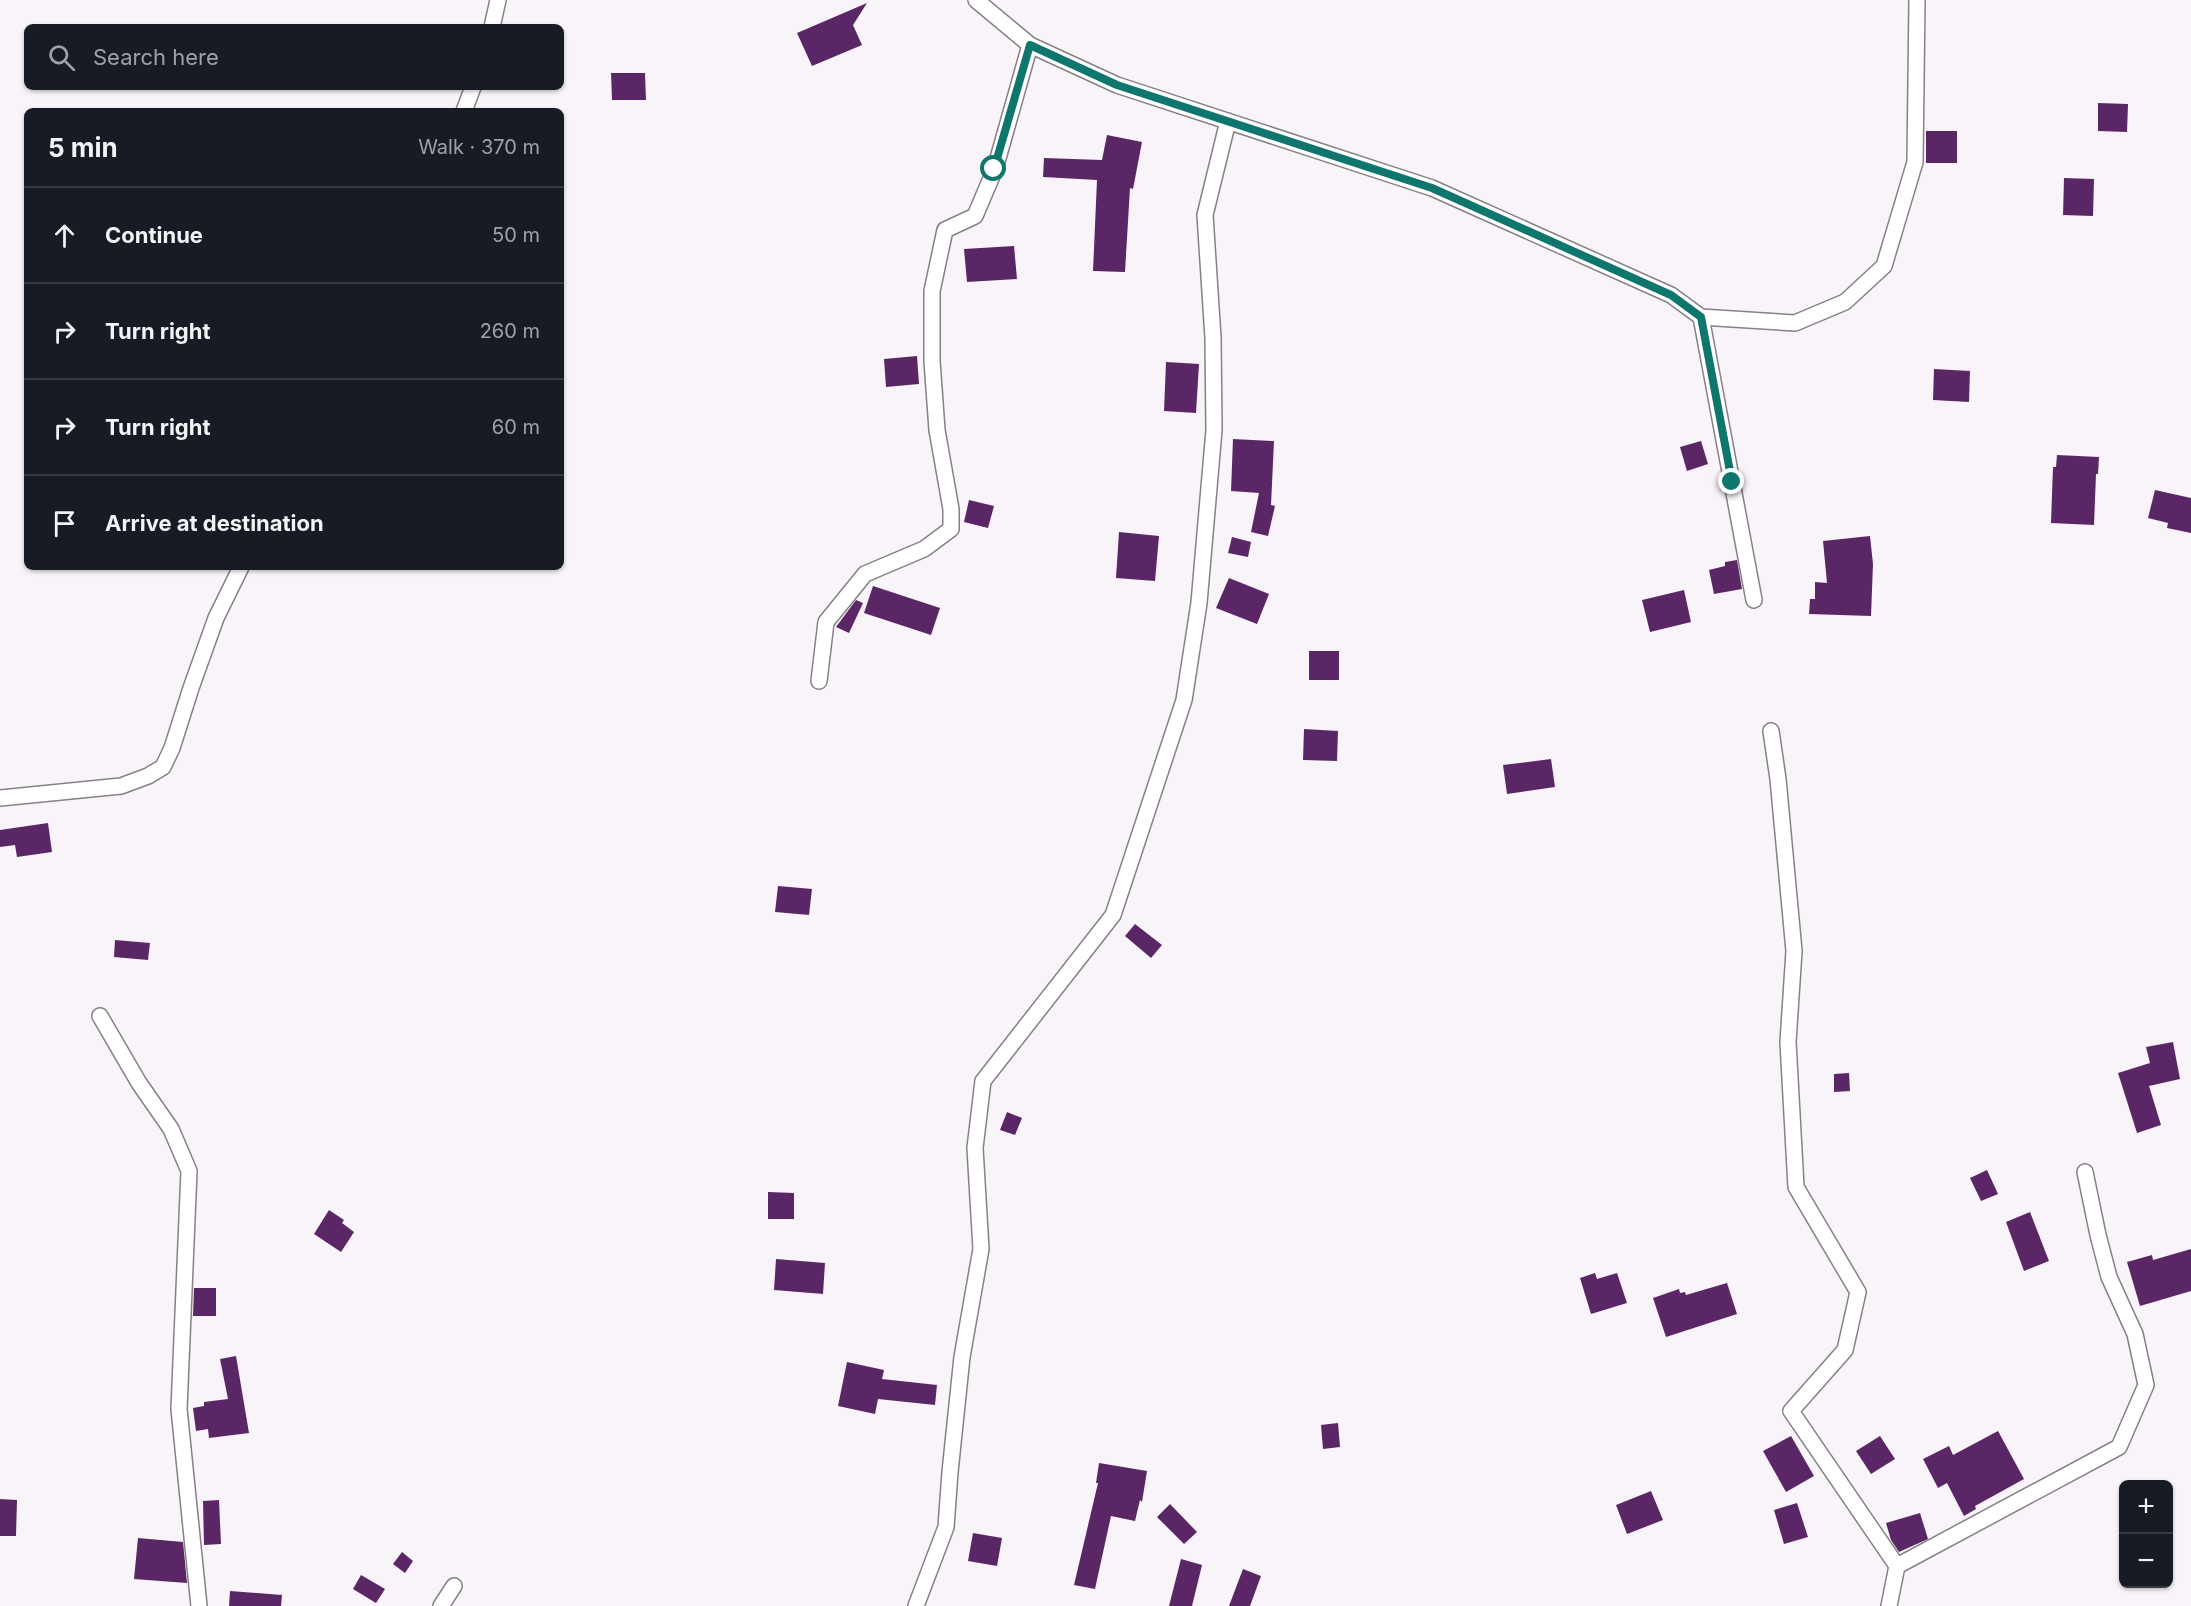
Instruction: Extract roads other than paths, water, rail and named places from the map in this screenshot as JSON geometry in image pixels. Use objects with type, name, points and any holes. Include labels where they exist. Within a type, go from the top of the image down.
[{"type":"street","points":[[493,24],[498,0]]},
{"type":"street","points":[[976,0],[1030,45],[1117,85],[1432,188],[1671,295],[1701,317],[1795,323],[1845,302],[1884,266],[1915,162],[1917,0]]},
{"type":"street","points":[[819,681],[826,622],[865,573],[924,549],[951,529],[951,509],[937,430],[932,361],[932,291],[945,230],[975,216],[994,169],[1030,45]]},
{"type":"street","points":[[465,108],[472,90]]},
{"type":"street","points":[[916,1606],[946,1527],[962,1357],[981,1249],[975,1148],[983,1082],[1113,915],[1184,700],[1199,603],[1214,430],[1213,338],[1205,215],[1228,121]]},
{"type":"street","points":[[1701,317],[1754,600]]},
{"type":"street","points":[[0,798],[121,786],[148,776],[163,767],[172,748],[216,618],[240,570]]},
{"type":"street","points":[[1771,731],[1778,779],[1794,951],[1788,1042],[1796,1187],[1858,1292],[1845,1350],[1791,1411],[1897,1566],[1889,1606]]},
{"type":"street","points":[[100,1016],[139,1083],[171,1129],[189,1171],[179,1409],[200,1606]]},
{"type":"street","points":[[1897,1566],[2119,1447],[2146,1385],[2135,1334],[2109,1277],[2085,1172]]},
{"type":"street","points":[[441,1606],[454,1586]]}]
